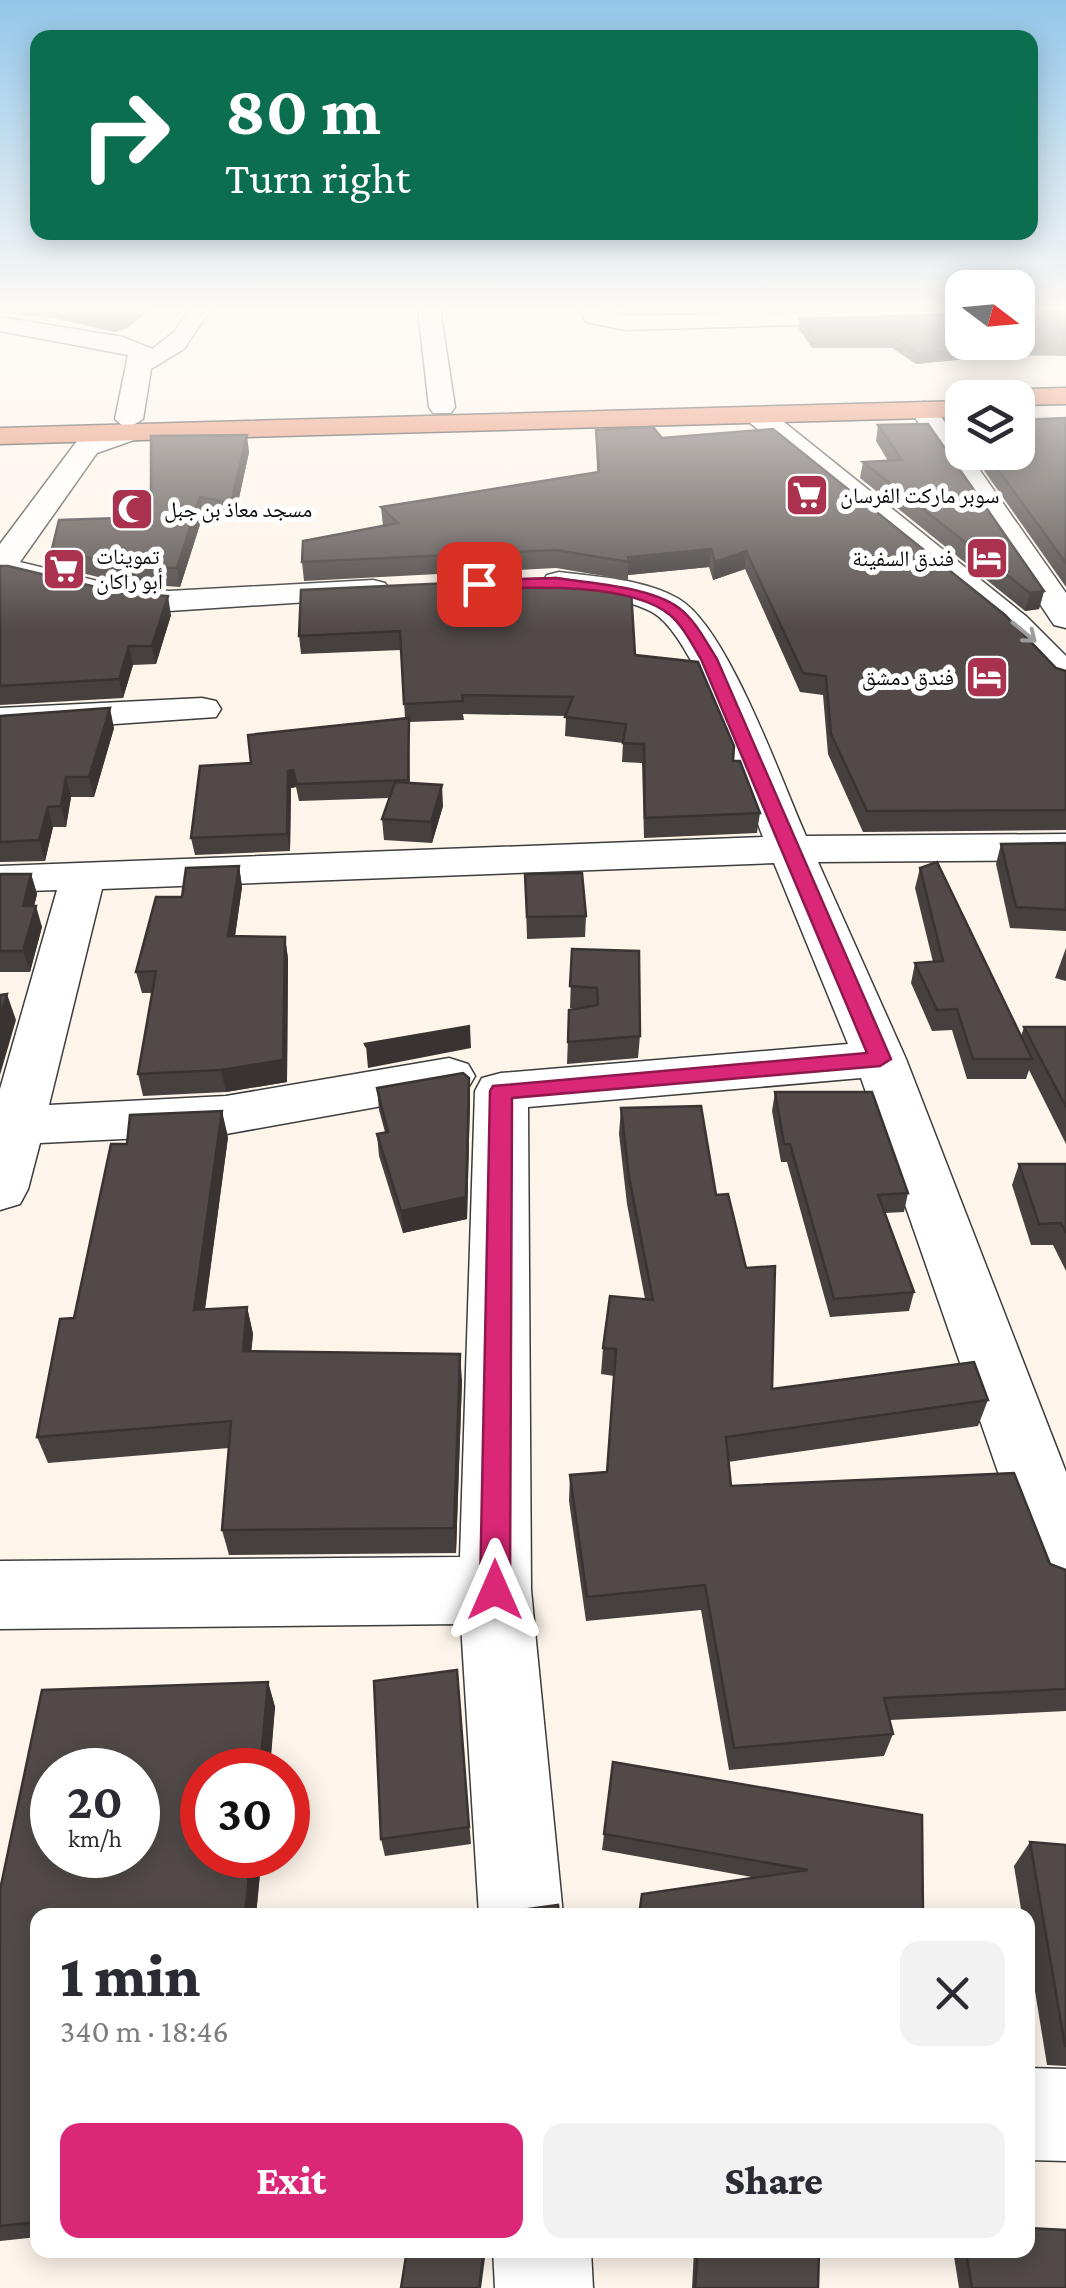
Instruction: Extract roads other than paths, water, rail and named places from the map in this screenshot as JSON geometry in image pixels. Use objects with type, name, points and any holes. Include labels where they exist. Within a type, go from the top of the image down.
[{"type":"highway","points":[[0,420],[126,426],[395,416]]},
{"type":"highway","points":[[723,416],[765,416]]},
{"type":"highway","points":[[0,436],[78,441]]},
{"type":"street","points":[[128,416],[126,426],[78,441],[0,567],[122,598],[170,601],[402,588]]},
{"type":"street","points":[[759,416],[1015,624],[1064,670]]},
{"type":"street","points":[[927,416],[1066,618]]},
{"type":"street","points":[[518,583],[556,582],[626,593],[673,610],[709,659],[880,1059],[1066,1564]]},
{"type":"street","points":[[0,720],[202,709]]},
{"type":"street","points":[[0,879],[790,849],[1066,847]]},
{"type":"street","points":[[0,1189],[9,1125],[83,876]]},
{"type":"street","points":[[9,1125],[226,1115],[474,1072],[501,1091],[880,1059]]},
{"type":"street","points":[[501,1091],[495,1590],[520,1908]]},
{"type":"street","points":[[0,1595],[495,1590]]},
{"type":"street","points":[[1035,2114],[1066,2115]]},
{"type":"street","points":[[542,2258],[544,2288]]},
{"type":"place","name":"سوبر ماركت الفرسان","points":[[807,495]]},
{"type":"place","name":"مسجد معاذ بن جبل","points":[[132,509]]},
{"type":"place","name":"فندق السفينة","points":[[987,558]]},
{"type":"place","name":"تموينات أبو راكان","points":[[64,569]]},
{"type":"place","name":"فندق دمشق","points":[[987,677]]}]
